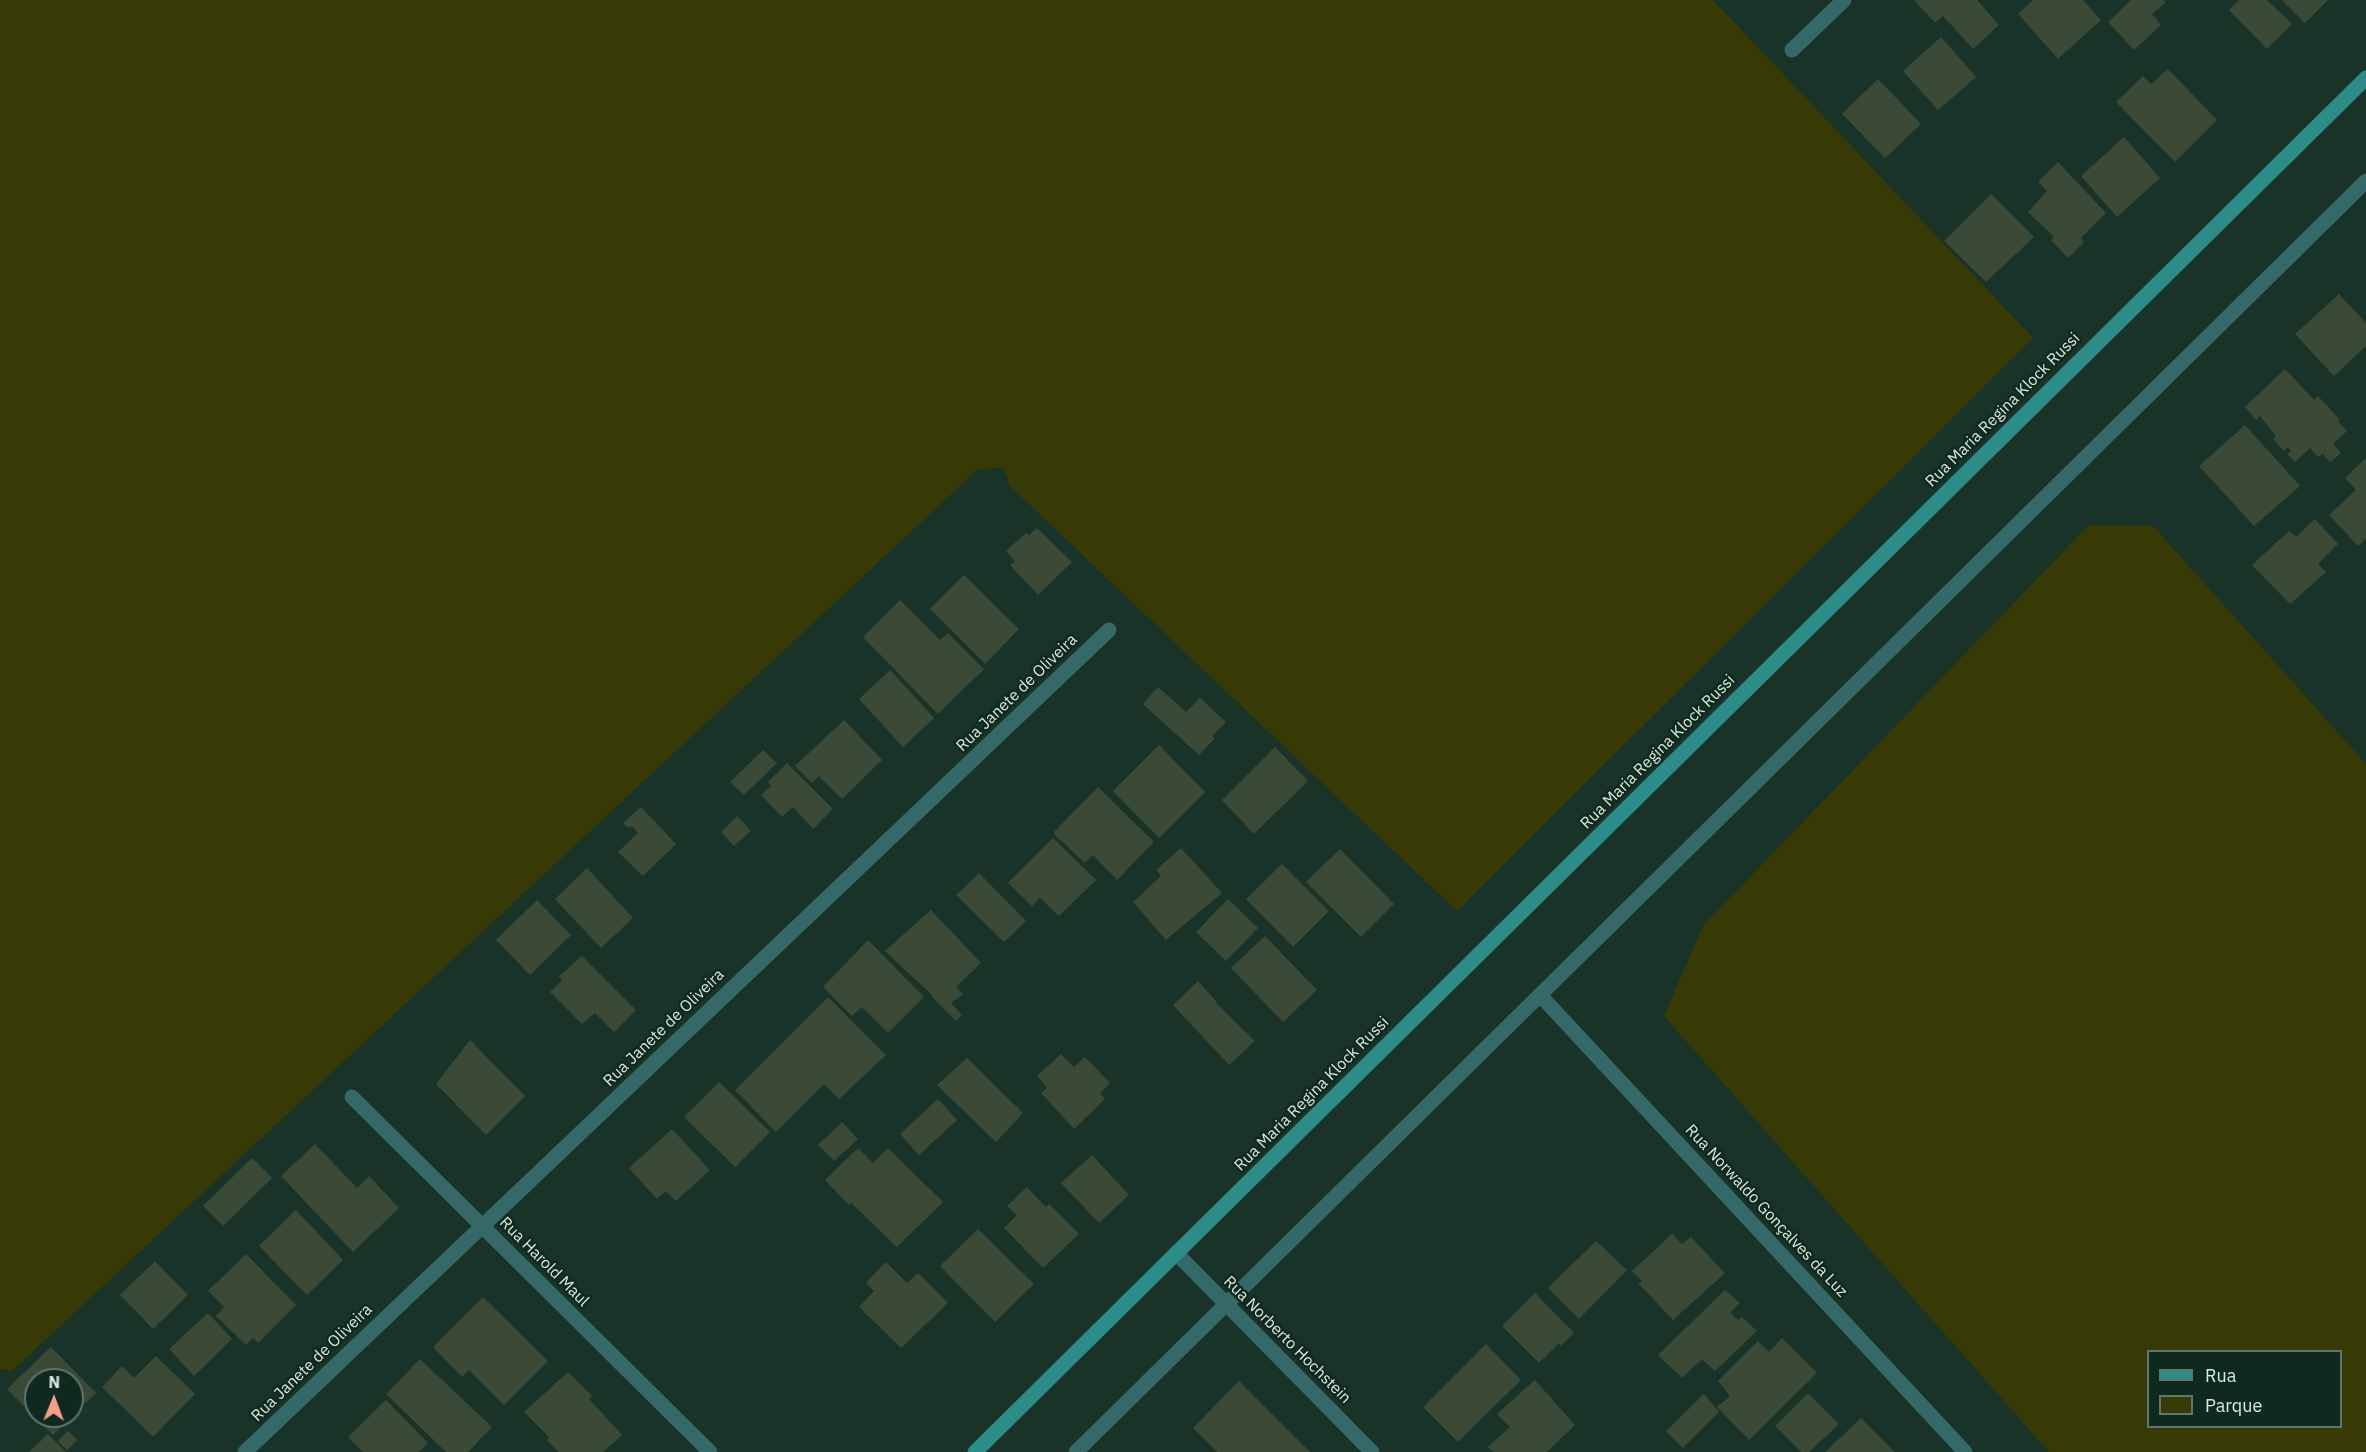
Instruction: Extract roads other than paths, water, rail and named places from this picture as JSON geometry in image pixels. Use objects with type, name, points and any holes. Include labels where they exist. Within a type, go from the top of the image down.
[{"type":"street","points":[[1792,50],[1844,0]]},
{"type":"street","name":"Rua Maria Regina Klock Russi","points":[[975,1452],[2366,78]]},
{"type":"street","points":[[1076,1452],[2366,181]]},
{"type":"street","name":"Rua Janete de Oliveira","points":[[245,1452],[1109,630]]},
{"type":"street","name":"Rua Norwaldo Gonçalves da Luz","points":[[1540,995],[1965,1452]]},
{"type":"street","name":"Rua Harold Maul","points":[[352,1097],[710,1452]]},
{"type":"street","name":"Rua Norberto Hochstein","points":[[1176,1253],[1372,1452]]}]
